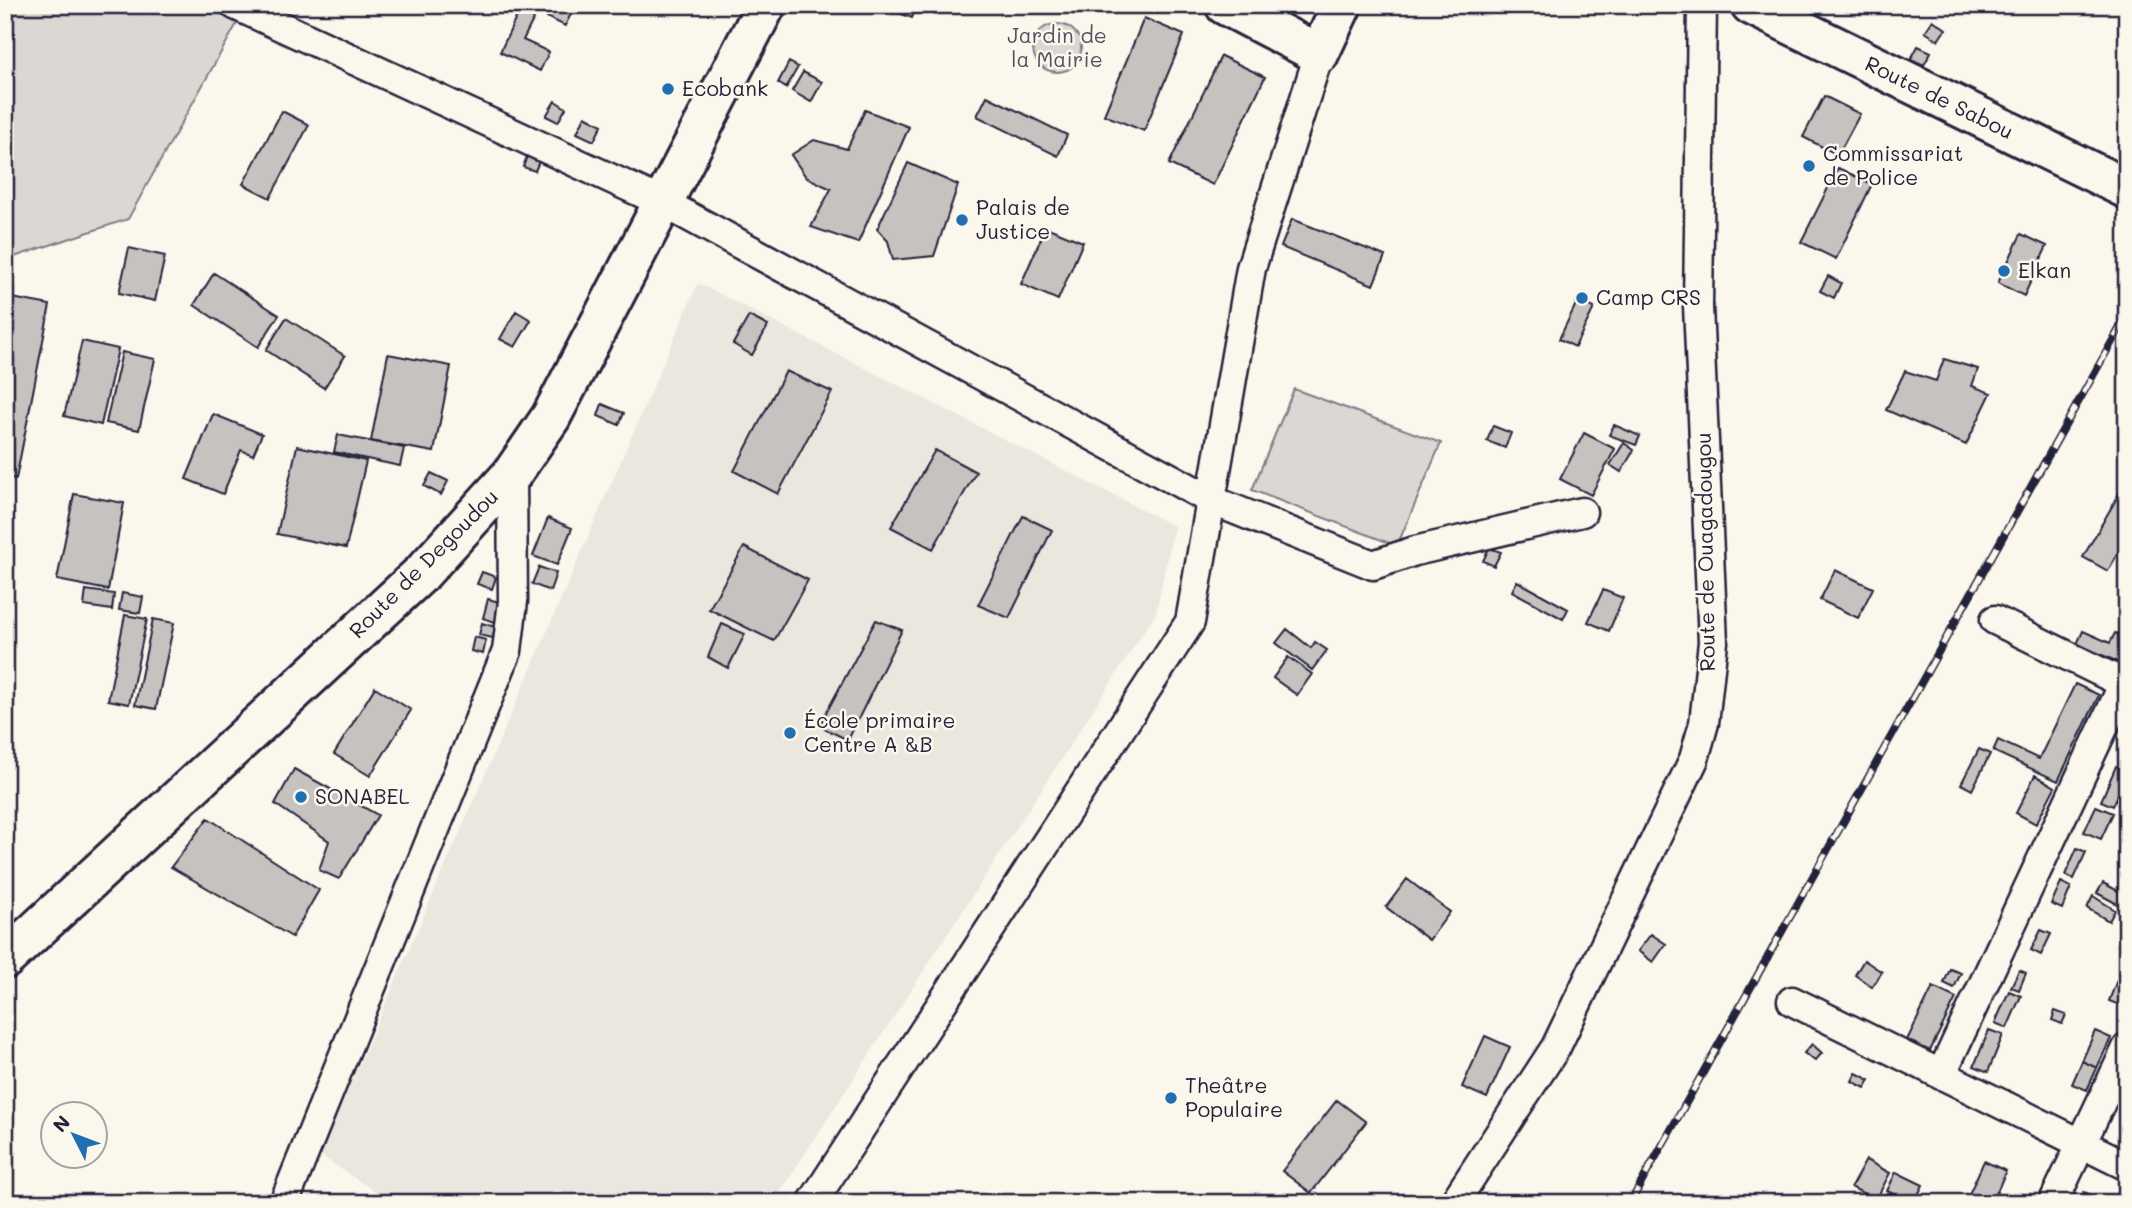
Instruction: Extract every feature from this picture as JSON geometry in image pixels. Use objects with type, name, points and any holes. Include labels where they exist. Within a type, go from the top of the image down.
[{"type":"main road","name":"Route de Degoudou","points":[[5,959],[422,573],[512,474],[551,418],[766,5]]},
{"type":"main road","points":[[1225,5],[1319,54],[1342,5]]},
{"type":"main road","name":"Route de Sabou","points":[[1751,5],[2127,189]]},
{"type":"street","points":[[235,5],[664,203],[1211,500],[1373,565],[1415,551],[1582,512]]},
{"type":"street","name":"Route de Ouagadougou","points":[[1454,1203],[1556,1047],[1694,759],[1704,723],[1713,642],[1698,306],[1702,5]]},
{"type":"street","points":[[813,1203],[1190,622],[1251,268],[1319,54]]},
{"type":"street","points":[[284,1203],[507,652],[513,601],[512,474]]},
{"type":"street","points":[[1941,1075],[2126,682],[1995,620]]},
{"type":"street","points":[[1792,1002],[2127,1166]]},
{"type":"street","points":[[2053,1203],[2127,1048]]},
{"type":"shaded area","name":"École primaire Centre A &B","points":[[698,283],[1174,526],[1156,613],[773,1203],[392,1203],[320,1155]]},
{"type":"green space","points":[[5,5],[210,5],[239,20],[128,219],[5,260]]},
{"type":"green space","name":"Jardin de la Mairie","points":[[1057,24],[1074,31],[1081,48],[1074,65],[1057,72],[1040,65],[1033,48],[1040,31]]},
{"type":"green space","points":[[1294,389],[1441,443],[1397,546],[1252,490]]},
{"type":"building","points":[[522,5],[564,5],[573,10],[565,26],[537,12],[523,40],[549,52],[540,71],[500,52]]},
{"type":"building","points":[[878,5],[917,5],[912,18]]},
{"type":"building","points":[[1144,18],[1184,35],[1144,131],[1104,115]]},
{"type":"building","points":[[1933,20],[1946,29],[1938,40],[1925,32]]},
{"type":"building","points":[[1918,46],[1931,52],[1924,65],[1911,59]]},
{"type":"building","points":[[1221,56],[1265,77],[1213,185],[1169,164]]},
{"type":"building","points":[[789,62],[798,67],[786,88],[778,83]]},
{"type":"building","points":[[803,72],[822,82],[811,102],[792,91]]},
{"type":"building","points":[[987,96],[1067,135],[1058,156],[977,116]]},
{"type":"building","points":[[1824,96],[1860,114],[1838,155],[1803,137]]},
{"type":"building","points":[[555,101],[566,108],[558,122],[546,116]]},
{"type":"building","points":[[865,110],[909,127],[858,243],[811,227],[831,189],[806,177],[791,155],[814,140],[847,149]]},
{"type":"building","points":[[282,111],[309,125],[270,198],[243,184]]},
{"type":"building","points":[[585,116],[602,125],[594,141],[577,133]]},
{"type":"building","points":[[528,154],[540,159],[535,171],[523,167]]},
{"type":"building","points":[[908,163],[958,185],[934,256],[893,260],[888,241],[877,229]]},
{"type":"building","points":[[1838,168],[1872,184],[1836,259],[1801,242]]},
{"type":"building","points":[[1292,219],[1385,256],[1373,285],[1281,247]]},
{"type":"building","points":[[1046,227],[1083,242],[1058,300],[1021,284]]},
{"type":"building","points":[[2021,234],[2047,246],[2024,296],[1998,283]]},
{"type":"building","points":[[129,248],[165,256],[155,301],[119,293]]},
{"type":"building","points":[[214,273],[279,315],[258,347],[194,305]]},
{"type":"building","points":[[1828,276],[1841,283],[1834,298],[1820,291]]},
{"type":"building","points":[[12,298],[50,305],[16,479],[5,477],[5,329]]},
{"type":"building","points":[[1578,300],[1594,308],[1575,347],[1559,339]]},
{"type":"building","points":[[516,311],[531,320],[515,347],[500,339]]},
{"type":"building","points":[[749,316],[768,326],[752,355],[733,344]]},
{"type":"building","points":[[286,318],[345,356],[324,388],[266,350]]},
{"type":"building","points":[[82,341],[118,349],[101,425],[64,416]]},
{"type":"building","points":[[122,352],[155,359],[139,430],[106,423]]},
{"type":"building","points":[[388,354],[451,366],[434,452],[371,441]]},
{"type":"building","points":[[1944,359],[1978,369],[1972,386],[1991,393],[1966,445],[1886,410],[1905,371],[1936,381]]},
{"type":"building","points":[[786,371],[832,392],[778,494],[734,471]]},
{"type":"building","points":[[602,404],[624,413],[619,425],[598,416]]},
{"type":"building","points":[[213,414],[262,434],[253,455],[241,450],[223,494],[186,479]]},
{"type":"building","points":[[1614,425],[1640,436],[1636,445],[1609,435]]},
{"type":"building","points":[[1493,426],[1511,433],[1505,448],[1487,441]]},
{"type":"building","points":[[1584,433],[1615,449],[1591,495],[1560,479]]},
{"type":"building","points":[[338,435],[404,448],[400,466],[334,452]]},
{"type":"building","points":[[1624,443],[1634,450],[1621,472],[1610,465]]},
{"type":"building","points":[[297,446],[366,461],[346,548],[277,534]]},
{"type":"building","points":[[935,450],[976,472],[933,549],[891,527]]},
{"type":"building","points":[[431,473],[448,481],[441,495],[424,486]]},
{"type":"building","points":[[2127,480],[2127,537],[2108,571],[2083,557]]},
{"type":"building","points":[[74,494],[124,503],[108,590],[57,580]]},
{"type":"building","points":[[1023,516],[1052,530],[1009,618],[978,605]]},
{"type":"building","points":[[548,518],[572,528],[557,565],[533,556]]},
{"type":"building","points":[[744,547],[808,580],[774,641],[709,609]]},
{"type":"building","points":[[1489,548],[1501,552],[1494,566],[1483,561]]},
{"type":"building","points":[[539,567],[556,573],[550,591],[532,584]]},
{"type":"building","points":[[1835,570],[1873,588],[1858,618],[1820,600]]},
{"type":"building","points":[[482,572],[496,577],[492,589],[477,584]]},
{"type":"building","points":[[1517,581],[1568,609],[1563,619],[1512,591]]},
{"type":"building","points":[[86,590],[114,594],[112,610],[84,606]]},
{"type":"building","points":[[1603,590],[1623,598],[1609,631],[1588,622]]},
{"type":"building","points":[[122,593],[143,597],[140,613],[119,610]]},
{"type":"building","points":[[488,599],[503,603],[498,623],[483,618]]},
{"type":"building","points":[[125,615],[147,619],[129,704],[108,700]]},
{"type":"building","points":[[153,619],[174,623],[156,709],[135,705]]},
{"type":"building","points":[[876,620],[902,630],[848,740],[819,726]]},
{"type":"building","points":[[482,623],[495,627],[493,638],[479,635]]},
{"type":"building","points":[[722,624],[745,634],[728,668],[708,657]]},
{"type":"building","points":[[1287,629],[1311,648],[1315,642],[1327,650],[1312,670],[1276,643]]},
{"type":"building","points":[[2083,631],[2110,643],[2115,633],[2127,638],[2125,665],[2077,644]]},
{"type":"building","points":[[474,637],[486,640],[483,654],[471,651]]},
{"type":"building","points":[[1288,657],[1312,674],[1297,695],[1273,678]]},
{"type":"building","points":[[2075,684],[2099,695],[2058,781],[1993,751],[1998,740],[2039,759]]},
{"type":"building","points":[[375,687],[411,710],[370,776],[334,754]]},
{"type":"building","points":[[1979,749],[1990,754],[1972,790],[1961,784]]},
{"type":"building","points":[[2116,766],[2127,771],[2127,775],[2113,806],[2101,801]]},
{"type":"building","points":[[294,769],[378,815],[339,879],[319,870],[329,841],[275,804]]},
{"type":"building","points":[[2035,775],[2055,787],[2036,824],[2016,813]]},
{"type":"building","points":[[2096,806],[2113,813],[2101,839],[2084,832]]},
{"type":"building","points":[[208,818],[319,890],[292,937],[171,867]]},
{"type":"building","points":[[2077,848],[2086,852],[2074,879],[2065,875]]},
{"type":"building","points":[[1407,879],[1450,912],[1429,940],[1386,907]]},
{"type":"building","points":[[2061,882],[2071,887],[2062,909],[2051,904]]},
{"type":"building","points":[[2103,883],[2126,895],[2121,906],[2097,893]]},
{"type":"building","points":[[2093,896],[2115,910],[2109,921],[2087,908]]},
{"type":"building","points":[[2041,930],[2051,934],[2041,955],[2031,950]]},
{"type":"building","points":[[1651,934],[1666,944],[1653,962],[1638,951]]},
{"type":"building","points":[[1864,960],[1882,972],[1872,987],[1855,975]]},
{"type":"building","points":[[1950,969],[1961,973],[1954,988],[1944,983]]},
{"type":"building","points":[[2019,970],[2026,973],[2019,990],[2011,987]]},
{"type":"building","points":[[2117,980],[2127,983],[2125,1007],[2109,1001]]},
{"type":"building","points":[[1933,987],[1956,998],[1930,1051],[1907,1040]]},
{"type":"building","points":[[2009,991],[2021,996],[2007,1028],[1995,1023]]},
{"type":"building","points":[[2055,1011],[2066,1015],[2062,1024],[2052,1020]]},
{"type":"building","points":[[1989,1030],[2003,1035],[1988,1072],[1974,1066]]},
{"type":"building","points":[[2095,1031],[2111,1038],[2097,1068],[2082,1061]]},
{"type":"building","points":[[1485,1036],[1510,1047],[1487,1098],[1462,1087]]},
{"type":"building","points":[[1812,1044],[1822,1053],[1815,1061],[1804,1053]]},
{"type":"building","points":[[2082,1061],[2097,1068],[2087,1090],[2072,1084]]},
{"type":"building","points":[[1856,1073],[1870,1080],[1865,1088],[1852,1081]]},
{"type":"building","points":[[1337,1100],[1366,1122],[1311,1193],[1282,1171]]},
{"type":"building","points":[[1866,1160],[1890,1173],[1876,1200],[1851,1187]]},
{"type":"building","points":[[1984,1161],[2006,1171],[1992,1203],[1965,1203]]},
{"type":"building","points":[[1896,1172],[1923,1185],[1914,1203],[1887,1191]]},
{"type":"building","points":[[2084,1192],[2098,1198],[2096,1203],[2079,1203]]},
{"type":"railway","points":[[1630,1203],[2127,315]]},
{"type":"place","name":"Ecobank","points":[[668,89]]},
{"type":"place","name":"Commissariat de Police","points":[[1809,166]]},
{"type":"place","name":"Palais de Justice","points":[[962,220]]},
{"type":"place","name":"Elkan","points":[[2004,271]]},
{"type":"place","name":"Camp CRS","points":[[1582,298]]},
{"type":"place","name":"École primaire Centre A &B","points":[[790,733]]},
{"type":"place","name":"SONABEL","points":[[301,797]]},
{"type":"place","name":"Theâtre Populaire","points":[[1171,1098]]}]
